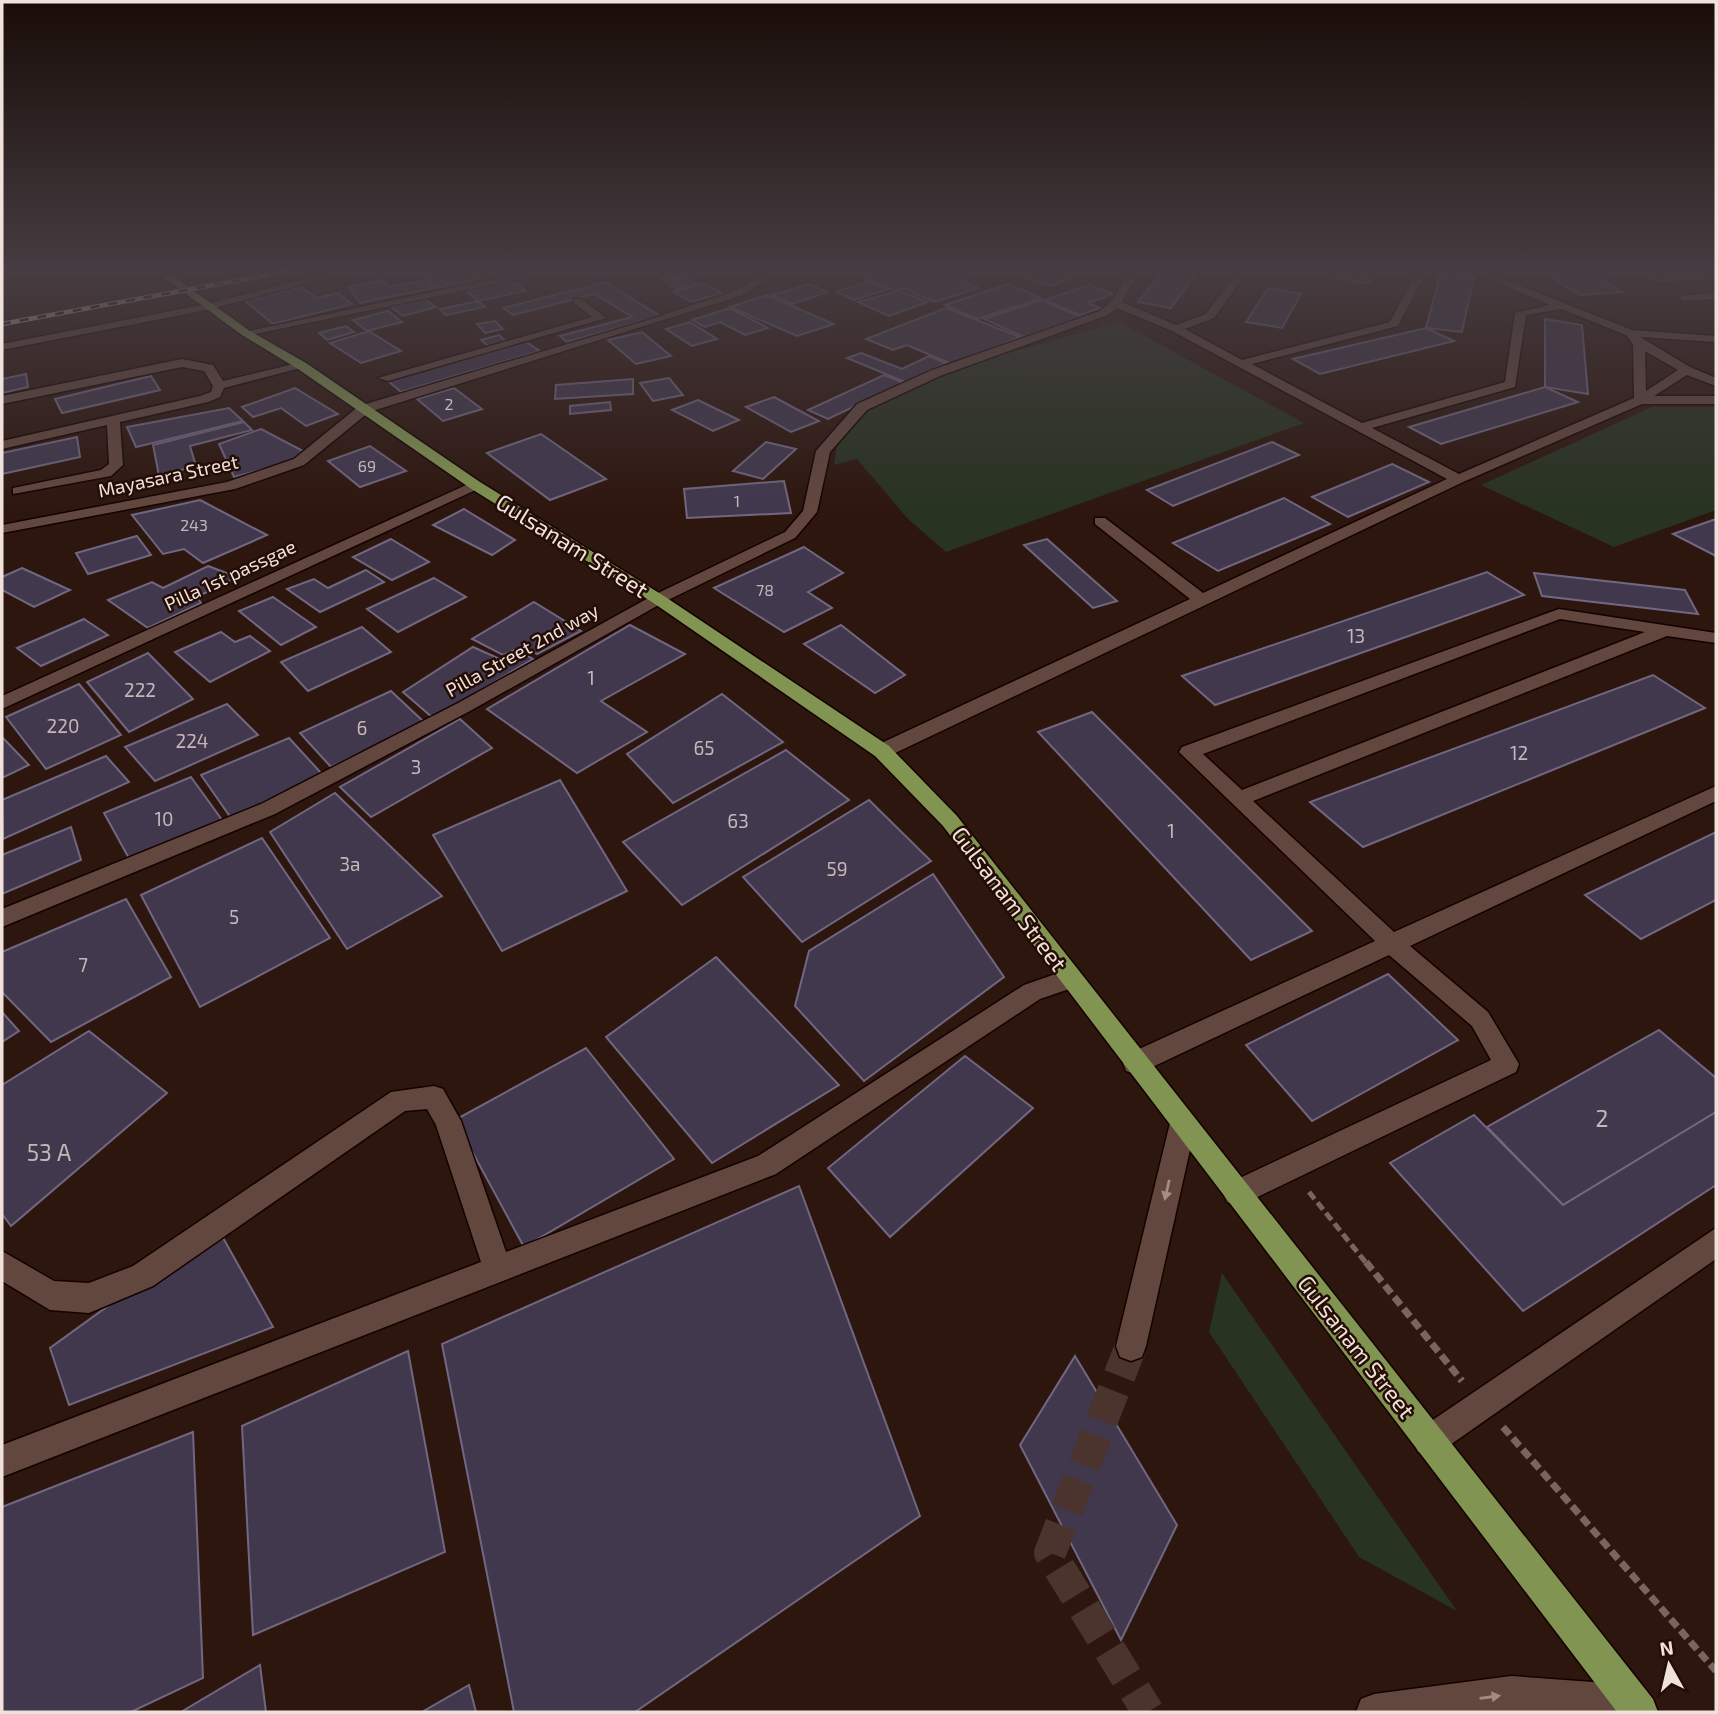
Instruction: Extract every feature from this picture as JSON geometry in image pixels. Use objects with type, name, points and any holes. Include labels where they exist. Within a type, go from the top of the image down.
[{"type":"main road","name":"Gulsanam Street","points":[[277,351],[475,485],[658,599],[882,751],[950,821],[1637,1708]]},
{"type":"street","points":[[384,379],[485,351]]},
{"type":"street","points":[[364,409],[555,351]]},
{"type":"street","name":"Pilla Street 2nd way","points":[[2,918],[268,808],[464,707],[658,599],[790,535],[810,512],[823,451],[862,407],[936,373],[998,351]]},
{"type":"street","points":[[1219,351],[1458,479]]},
{"type":"street","points":[[1243,363],[1290,351]]},
{"type":"street","points":[[1361,427],[1511,384],[1516,351]]},
{"type":"street","points":[[1636,351],[1640,400]]},
{"type":"street","points":[[1656,351],[1686,370],[1716,382]]},
{"type":"street","points":[[2,400],[182,363],[200,364],[209,368],[219,386],[216,394],[204,399],[2,445]]},
{"type":"street","points":[[219,386],[302,366]]},
{"type":"street","points":[[882,751],[1458,479],[1640,400],[1686,370]]},
{"type":"street","points":[[1640,400],[1716,400]]},
{"type":"street","name":"Mayasara Street","points":[[2,529],[230,486],[299,462],[364,409]]},
{"type":"street","points":[[18,491],[106,473],[116,465],[113,420]]},
{"type":"street","name":"Pilla 1st passgae","points":[[2,703],[475,485]]},
{"type":"street","points":[[1100,521],[1202,600]]},
{"type":"street","points":[[1237,1193],[1507,1064],[1480,1019],[1391,943],[1189,752],[1559,614],[1716,638]]},
{"type":"street","points":[[1239,799],[1666,630]]},
{"type":"street","points":[[1135,1063],[1716,793]]},
{"type":"street","points":[[2,1461],[767,1165],[1032,992],[1070,979]]},
{"type":"street","points":[[2,1265],[50,1295],[89,1298],[144,1276],[400,1100],[434,1097],[448,1121],[498,1270]]},
{"type":"street","points":[[1131,1346],[1183,1123]]},
{"type":"street","points":[[1429,1441],[1716,1242]]},
{"type":"street","points":[[1374,1712],[1511,1694],[1637,1708]]},
{"type":"green space","points":[[1015,351],[1172,351],[1304,423],[946,552],[908,519],[857,459],[834,465],[838,440],[871,409],[972,363]]},
{"type":"green space","points":[[1652,407],[1716,407],[1716,510],[1614,547],[1481,485]]},
{"type":"green space","points":[[1222,1273],[1457,1611],[1359,1557],[1209,1332]]},
{"type":"building","points":[[342,351],[401,351],[361,363]]},
{"type":"building","points":[[494,351],[540,351],[401,392],[388,381]]},
{"type":"building","points":[[621,351],[665,351],[671,356],[636,364]]},
{"type":"building","points":[[921,351],[987,351],[954,365]]},
{"type":"building","points":[[1327,351],[1413,351],[1320,374],[1293,359]]},
{"type":"building","points":[[1545,351],[1584,351],[1588,394],[1545,387]]},
{"type":"building","points":[[861,353],[902,369],[929,356],[946,363],[905,382],[847,358]]},
{"type":"building","points":[[26,374],[28,387],[2,393],[2,379]]},
{"type":"building","points":[[884,375],[904,383],[828,419],[808,410]]},
{"type":"building","points":[[151,376],[160,390],[62,413],[55,399]]},
{"type":"building","points":[[669,378],[683,395],[653,401],[640,383]]},
{"type":"building","points":[[633,379],[633,394],[555,399],[556,385]]},
{"type":"building","points":[[1545,387],[1578,402],[1441,444],[1409,427]]},
{"type":"building","points":[[295,388],[338,414],[306,426],[281,408],[253,417],[242,407]]},
{"type":"building","points":[[454,388],[482,409],[443,421],[417,399]]},
{"type":"building","points":[[774,397],[819,421],[791,432],[746,407]]},
{"type":"building","points":[[698,400],[739,420],[713,431],[672,410]]},
{"type":"building","points":[[610,402],[611,410],[570,414],[570,406]]},
{"type":"building","points":[[229,408],[243,421],[136,447],[127,427]]},
{"type":"building","points":[[244,422],[252,430],[190,446],[196,466],[159,476],[153,445]]},
{"type":"building","points":[[261,429],[303,451],[288,463],[234,477],[219,444]]},
{"type":"building","points":[[541,434],[606,479],[550,500],[487,453]]},
{"type":"building","points":[[77,437],[80,457],[2,474],[2,453]]},
{"type":"building","points":[[766,442],[796,449],[763,479],[733,471]]},
{"type":"building","points":[[1272,442],[1299,455],[1173,506],[1147,490]]},
{"type":"building","points":[[370,446],[406,471],[360,487],[328,461]]},
{"type":"building","points":[[1392,464],[1429,482],[1348,517],[1312,497]]},
{"type":"building","points":[[784,481],[791,513],[687,518],[684,489]]},
{"type":"building","points":[[1284,498],[1330,524],[1218,571],[1173,543]]},
{"type":"building","points":[[200,500],[267,535],[203,563],[184,549],[163,554],[132,515]]},
{"type":"building","points":[[464,509],[515,540],[492,555],[433,525]]},
{"type":"building","points":[[1716,519],[1716,556],[1673,534]]},
{"type":"building","points":[[137,536],[151,555],[88,574],[76,553]]},
{"type":"building","points":[[391,539],[429,562],[392,580],[353,557]]},
{"type":"building","points":[[1047,539],[1117,601],[1093,608],[1024,545]]},
{"type":"building","points":[[804,547],[843,573],[808,592],[832,608],[784,632],[714,588]]},
{"type":"building","points":[[208,566],[237,577],[197,597],[201,603],[148,628],[108,600],[152,582],[163,588]]},
{"type":"building","points":[[22,568],[70,590],[34,607],[2,590],[2,577]]},
{"type":"building","points":[[366,570],[384,582],[320,612],[287,589],[314,579],[328,588]]},
{"type":"building","points":[[1487,572],[1524,595],[1215,705],[1182,676]]},
{"type":"building","points":[[1534,573],[1685,590],[1698,614],[1542,596]]},
{"type":"building","points":[[434,578],[466,597],[398,632],[367,609]]},
{"type":"building","points":[[273,597],[316,627],[281,645],[239,611]]},
{"type":"building","points":[[534,602],[581,631],[537,654],[523,646],[503,655],[472,639]]},
{"type":"building","points":[[84,619],[108,635],[41,666],[17,648]]},
{"type":"building","points":[[630,625],[685,654],[601,701],[647,732],[577,773],[487,709]]},
{"type":"building","points":[[841,625],[905,675],[875,693],[804,644]]},
{"type":"building","points":[[362,627],[391,652],[308,691],[281,662]]},
{"type":"building","points":[[221,632],[235,642],[250,636],[270,651],[210,682],[175,652]]},
{"type":"building","points":[[473,647],[502,660],[519,651],[533,659],[433,718],[403,692]]},
{"type":"building","points":[[148,653],[193,699],[129,732],[87,682]]},
{"type":"building","points":[[1653,675],[1705,708],[1363,847],[1310,802]]},
{"type":"building","points":[[79,684],[121,735],[46,769],[6,717]]},
{"type":"building","points":[[391,691],[424,722],[331,767],[300,733]]},
{"type":"building","points":[[722,694],[783,742],[673,803],[627,754]]},
{"type":"building","points":[[227,704],[258,735],[155,781],[125,747]]},
{"type":"building","points":[[1092,712],[1312,931],[1251,960],[1038,732]]},
{"type":"building","points":[[460,719],[492,748],[371,817],[340,787]]},
{"type":"building","points":[[2,737],[29,765],[2,778]]},
{"type":"building","points":[[289,738],[322,774],[231,818],[201,775]]},
{"type":"building","points":[[786,750],[849,800],[682,905],[623,842]]},
{"type":"building","points":[[106,756],[129,782],[3,839],[2,800]]},
{"type":"building","points":[[191,777],[225,824],[131,862],[104,813]]},
{"type":"building","points":[[560,780],[627,891],[502,951],[433,835]]},
{"type":"building","points":[[335,793],[442,896],[347,949],[270,832]]},
{"type":"building","points":[[869,800],[931,861],[802,942],[743,877]]},
{"type":"building","points":[[71,827],[81,860],[2,894],[2,855]]},
{"type":"building","points":[[1716,832],[1716,900],[1641,939],[1585,895]]},
{"type":"building","points":[[262,838],[330,938],[200,1007],[141,895]]},
{"type":"building","points":[[933,874],[1004,977],[864,1081],[795,1006],[809,951]]},
{"type":"building","points":[[126,899],[171,977],[51,1042],[2,992],[2,952]]},
{"type":"building","points":[[716,957],[839,1085],[712,1163],[606,1037]]},
{"type":"building","points":[[1388,974],[1458,1040],[1312,1121],[1246,1045]]},
{"type":"building","points":[[2,1012],[19,1031],[2,1042]]},
{"type":"building","points":[[1659,1030],[1716,1078],[1716,1112],[1563,1205],[1487,1127]]},
{"type":"building","points":[[89,1031],[167,1093],[11,1226],[2,1214],[2,1085]]},
{"type":"building","points":[[586,1048],[674,1159],[524,1247],[455,1120]]},
{"type":"building","points":[[965,1056],[1033,1108],[890,1237],[828,1168]]},
{"type":"building","points":[[1716,1112],[1716,1185],[1523,1311],[1390,1163],[1474,1115],[1563,1205]]},
{"type":"building","points":[[799,1186],[920,1516],[635,1712],[514,1712],[442,1344]]},
{"type":"building","points":[[217,1227],[273,1327],[69,1405],[50,1348]]},
{"type":"building","points":[[408,1351],[445,1552],[253,1635],[242,1426]]},
{"type":"building","points":[[1075,1356],[1177,1525],[1121,1640],[1020,1445]]},
{"type":"building","points":[[193,1432],[203,1678],[131,1712],[2,1712],[2,1507]]},
{"type":"building","points":[[260,1665],[266,1712],[181,1712]]},
{"type":"building","points":[[469,1685],[476,1712],[422,1712]]},
{"type":"tunnel","points":[[1131,1346],[1050,1553],[1148,1712]]}]
